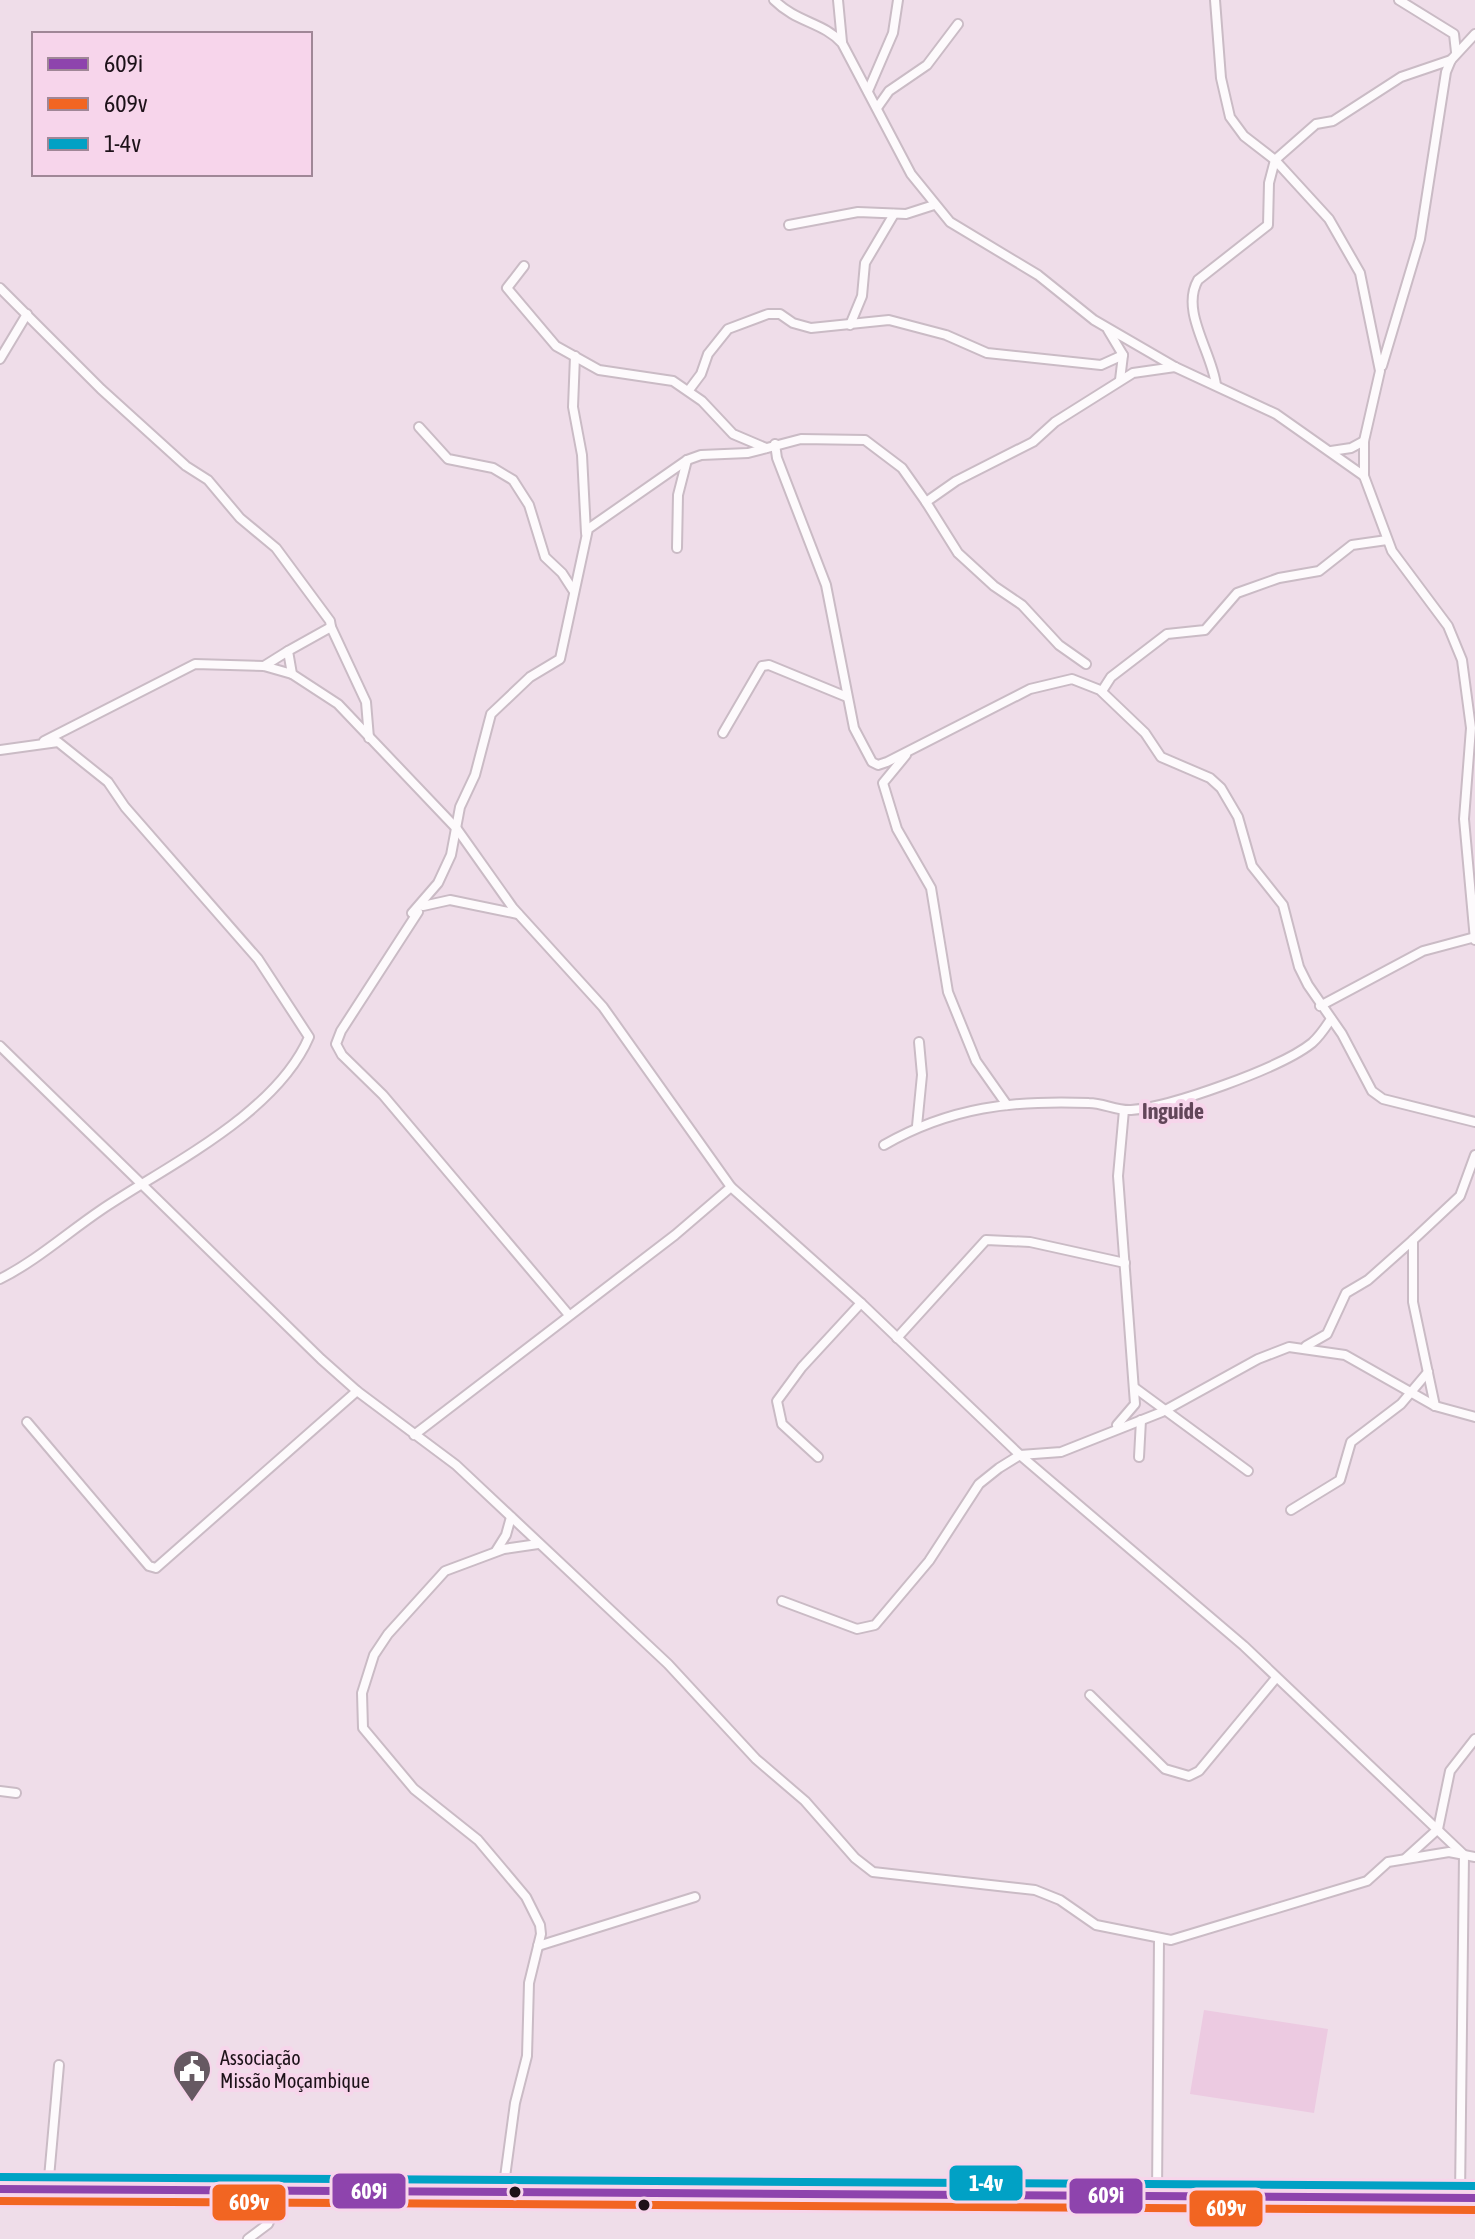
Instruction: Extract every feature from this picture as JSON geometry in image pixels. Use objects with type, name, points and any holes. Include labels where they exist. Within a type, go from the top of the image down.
[{"type":"street","points":[[774,0],[796,19],[824,29],[842,43]]},
{"type":"street","points":[[838,0],[842,43],[911,174],[934,205],[962,231],[1038,275],[1065,299],[1105,326],[1175,367],[1276,414],[1364,476]]},
{"type":"street","points":[[868,91],[893,33],[898,0]]},
{"type":"street","points":[[1215,0],[1221,78],[1230,117],[1244,136],[1275,160],[1329,219],[1355,261],[1380,371]]},
{"type":"street","points":[[1399,0],[1454,34],[1454,56]]},
{"type":"street","points":[[877,108],[889,91],[927,65],[958,24]]},
{"type":"street","points":[[1320,1006],[1423,951],[1475,939],[1471,850],[1464,788],[1471,728],[1462,660],[1448,626],[1387,540],[1364,476],[1364,441],[1380,371],[1420,239],[1436,144],[1441,88],[1454,56],[1475,34]]},
{"type":"street","points":[[1216,385],[1210,355],[1194,313],[1192,293],[1198,280],[1268,225],[1269,183],[1275,160],[1316,124],[1333,121],[1401,77],[1454,56]]},
{"type":"street","points":[[789,225],[858,212],[894,214],[934,205]]},
{"type":"street","points":[[850,325],[862,296],[865,263],[894,214]]},
{"type":"street","points":[[524,266],[507,285],[509,292],[550,341],[599,370],[634,378],[654,376],[689,390],[713,411],[730,432],[770,446],[826,585],[837,625],[854,728],[872,762],[881,764],[909,752],[1030,689],[1072,679],[1102,691],[1145,733],[1161,757],[1210,778],[1221,788],[1238,817],[1252,866],[1283,905],[1299,967],[1320,1006],[1378,1096],[1475,1122]]},
{"type":"street","points":[[0,288],[101,389],[186,466],[208,480],[240,518],[276,548],[330,621],[366,702],[369,739]]},
{"type":"street","points":[[689,390],[712,348],[736,323],[774,313],[802,327],[889,320],[946,335],[978,351],[1085,364],[1101,365],[1123,355]]},
{"type":"street","points":[[0,359],[27,314]]},
{"type":"street","points":[[1105,326],[1123,355],[1120,380]]},
{"type":"street","points":[[519,914],[450,900],[433,901],[412,913],[438,883],[451,855],[460,807],[475,775],[487,720],[530,677],[560,659],[586,533],[582,455],[573,407],[575,356]]},
{"type":"street","points":[[926,502],[965,475],[1033,442],[1055,422],[1120,380],[1138,371],[1175,367]]},
{"type":"street","points":[[419,427],[448,459],[493,468],[513,480],[529,505],[545,557],[562,573],[573,590]]},
{"type":"street","points":[[586,533],[687,460],[701,455],[726,456],[820,438],[870,441],[902,468],[958,553],[994,586],[1022,605],[1059,645],[1086,664]]},
{"type":"street","points":[[1330,451],[1351,448],[1364,441]]},
{"type":"street","points":[[677,548],[678,495],[687,460]]},
{"type":"street","points":[[1102,691],[1111,677],[1167,634],[1205,630],[1237,593],[1279,578],[1319,571],[1352,545],[1387,540]]},
{"type":"street","points":[[264,666],[331,627]]},
{"type":"street","points":[[288,651],[292,674]]},
{"type":"street","points":[[0,750],[42,742],[195,664],[264,666],[292,674],[338,704],[457,829],[519,914],[603,1007],[708,1149],[731,1187],[861,1303],[1020,1455],[1178,1588],[1464,1855],[1460,2197]]},
{"type":"street","points":[[723,733],[762,666],[769,665],[847,697]]},
{"type":"street","points":[[0,1279],[37,1258],[261,1101],[300,1059],[309,1037],[258,959],[125,807],[108,782],[63,745],[42,742]]},
{"type":"street","points":[[909,752],[883,783],[897,829],[928,877],[944,980],[953,1006],[976,1061],[1007,1105]]},
{"type":"street","points":[[420,908],[341,1031],[336,1044],[342,1055],[383,1095],[569,1315]]},
{"type":"street","points":[[884,1145],[917,1126],[943,1116],[1007,1105],[1091,1103],[1124,1110],[1196,1094],[1292,1056],[1320,1036],[1331,1019]]},
{"type":"street","points":[[917,1126],[922,1075],[919,1042]]},
{"type":"street","points":[[0,1046],[357,1391],[456,1465],[668,1664],[756,1759],[805,1801],[855,1858],[873,1872],[1035,1890],[1060,1900],[1096,1925],[1177,1939],[1266,1909],[1367,1881],[1385,1864],[1434,1853],[1475,1857]]},
{"type":"street","points":[[1111,1430],[1131,1412],[1135,1404],[1118,1176],[1124,1110]]},
{"type":"street","points":[[1305,1346],[1327,1334],[1346,1293],[1368,1280],[1460,1196],[1475,1155]]},
{"type":"street","points":[[414,1435],[675,1235],[731,1187]]},
{"type":"street","points":[[897,1338],[986,1240],[1030,1242],[1125,1263]]},
{"type":"street","points":[[1413,1240],[1413,1302],[1421,1324],[1435,1406]]},
{"type":"street","points":[[818,1457],[782,1424],[777,1401],[802,1367],[861,1303]]},
{"type":"street","points":[[782,1601],[857,1629],[875,1625],[929,1561],[979,1484],[1020,1455],[1061,1452],[1162,1412],[1258,1359],[1289,1347],[1305,1346],[1345,1355],[1435,1406],[1475,1417]]},
{"type":"street","points":[[1291,1510],[1340,1480],[1351,1442],[1401,1404],[1428,1372]]},
{"type":"street","points":[[1135,1388],[1162,1412],[1248,1471]]},
{"type":"street","points":[[27,1422],[149,1566],[156,1568],[357,1391]]},
{"type":"street","points":[[1139,1457],[1141,1420]]},
{"type":"street","points":[[493,1555],[506,1535],[511,1517]]},
{"type":"street","points":[[503,2192],[515,2103],[527,2056],[529,1983],[540,1925],[526,1897],[471,1833],[414,1789],[363,1728],[362,1693],[374,1655],[406,1610],[445,1571],[504,1549],[538,1544]]},
{"type":"street","points":[[1090,1695],[1165,1769],[1189,1776],[1199,1771],[1276,1678]]},
{"type":"street","points":[[1404,1859],[1438,1829],[1450,1771],[1475,1739]]},
{"type":"street","points":[[0,1791],[16,1793]]},
{"type":"street","points":[[538,1946],[695,1897]]},
{"type":"street","points":[[1157,2195],[1159,1938]]},
{"type":"street","points":[[48,2189],[59,2065]]},
{"type":"street","points":[[0,2189],[1475,2198]]},
{"type":"street","points":[[248,2239],[268,2224],[283,2191]]},
{"type":"shaded area","points":[[1204,2010],[1328,2029],[1314,2113],[1190,2094]]},
{"type":"transit line","name":"1-4v","points":[[0,2177],[1475,2186]]},
{"type":"transit line","name":"609i","points":[[0,2189],[1475,2198]]},
{"type":"transit line","name":"609v","points":[[0,2201],[1475,2210]]},
{"type":"place","name":"Associação Missão Moçambique","points":[[192,2103]]},
{"type":"district","name":"Inguide","points":[[1173,1111]]}]
